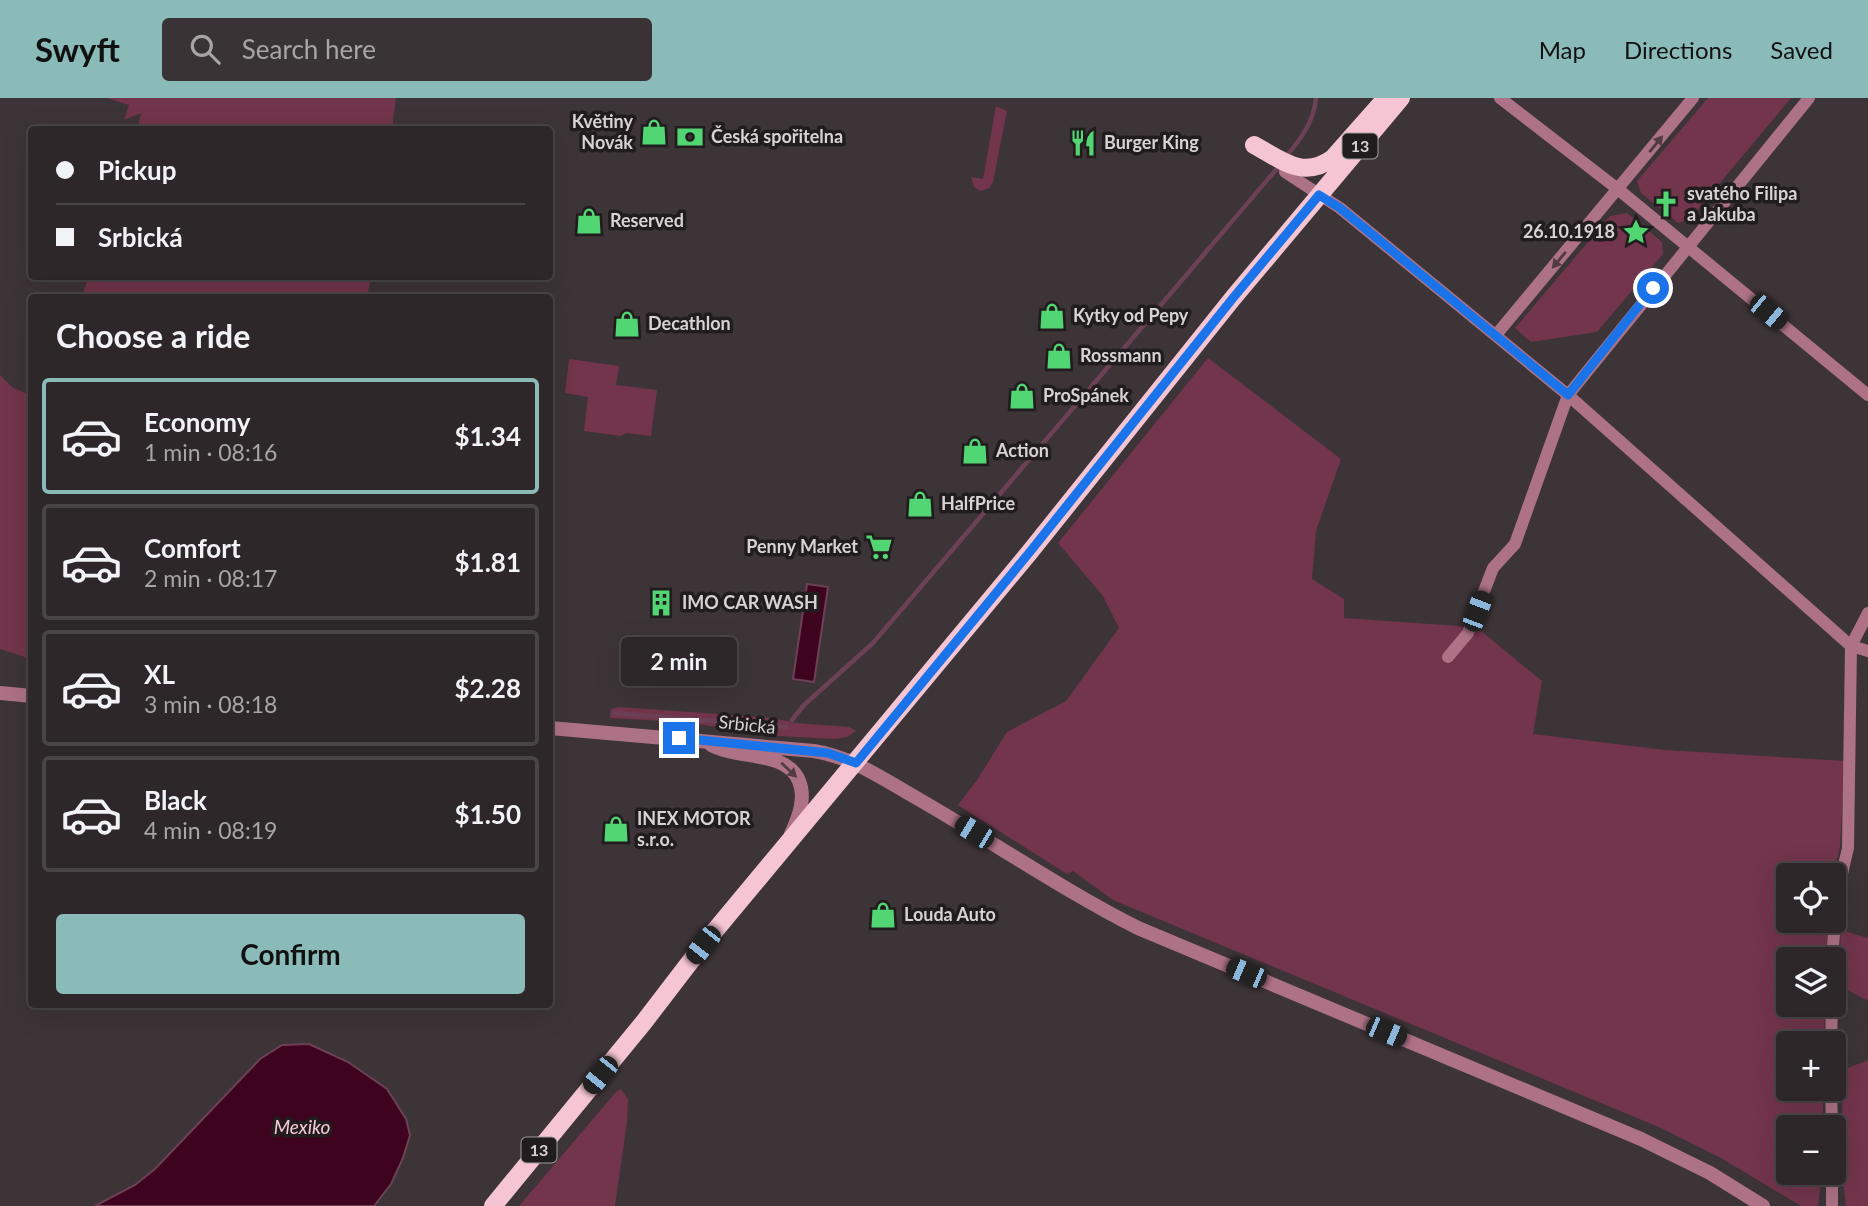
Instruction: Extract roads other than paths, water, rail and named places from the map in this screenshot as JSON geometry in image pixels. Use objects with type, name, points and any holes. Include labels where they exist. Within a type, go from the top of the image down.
[{"type":"main road","points":[[1254,145],[1302,169],[1323,166],[1386,98]]},
{"type":"main road","name":"13","points":[[493,1206],[644,1022],[703,945],[1029,553],[1233,298],[1401,98]]},
{"type":"street","points":[[1500,98],[1619,190],[1868,395]]},
{"type":"street","points":[[1496,335],[1693,98]]},
{"type":"street","points":[[1448,657],[1468,633],[1493,568],[1514,544],[1568,395],[1809,98]]},
{"type":"street","points":[[1285,172],[1340,208],[1496,335],[1568,395],[1850,646],[1868,651]]},
{"type":"street","points":[[1833,947],[1837,895],[1848,848],[1850,646],[1868,613]]},
{"type":"street","points":[[0,693],[28,696]]},
{"type":"street","name":"Srbická","points":[[553,728],[828,753],[856,763],[1065,889],[1138,928],[1641,1139],[1710,1174],[1763,1206]]},
{"type":"street","points":[[704,741],[729,753],[782,762],[793,770],[802,787],[802,804],[783,851]]},
{"type":"street","points":[[1832,1185],[1832,1206]]},
{"type":"water","points":[[807,584],[828,587],[814,682],[793,679]]},
{"type":"water","name":"Mexiko","points":[[309,1044],[348,1062],[387,1089],[406,1119],[410,1135],[403,1158],[391,1184],[374,1206],[95,1206],[135,1185],[155,1169],[260,1059],[282,1045]]},
{"type":"waterway","points":[[1285,158],[1309,123],[1316,98]]},
{"type":"waterway","points":[[792,720],[804,705],[873,643],[1280,165]]},
{"type":"waterway","points":[[615,713],[787,727]]},
{"type":"place","name":"Květiny Novák","points":[[654,132]]},
{"type":"place","name":"Česká spořitelna","points":[[690,137]]},
{"type":"place","name":"Burger King","points":[[1083,143]]},
{"type":"place","name":"svatého Filipa a Jakuba","points":[[1666,204]]},
{"type":"place","name":"Reserved","points":[[589,221]]},
{"type":"place","name":"26.10.1918","points":[[1636,232]]},
{"type":"place","name":"Kytky od Pepy","points":[[1052,316]]},
{"type":"place","name":"Decathlon","points":[[627,324]]},
{"type":"place","name":"Rossmann","points":[[1059,356]]},
{"type":"place","name":"ProSpánek","points":[[1022,396]]},
{"type":"place","name":"Action","points":[[975,451]]},
{"type":"place","name":"HalfPrice","points":[[920,504]]},
{"type":"place","name":"Penny Market","points":[[879,547]]},
{"type":"place","name":"IMO CAR WASH","points":[[661,603]]},
{"type":"place","name":"INEX MOTOR s.r.o.","points":[[616,829]]},
{"type":"place","name":"Louda Auto","points":[[883,915]]}]
